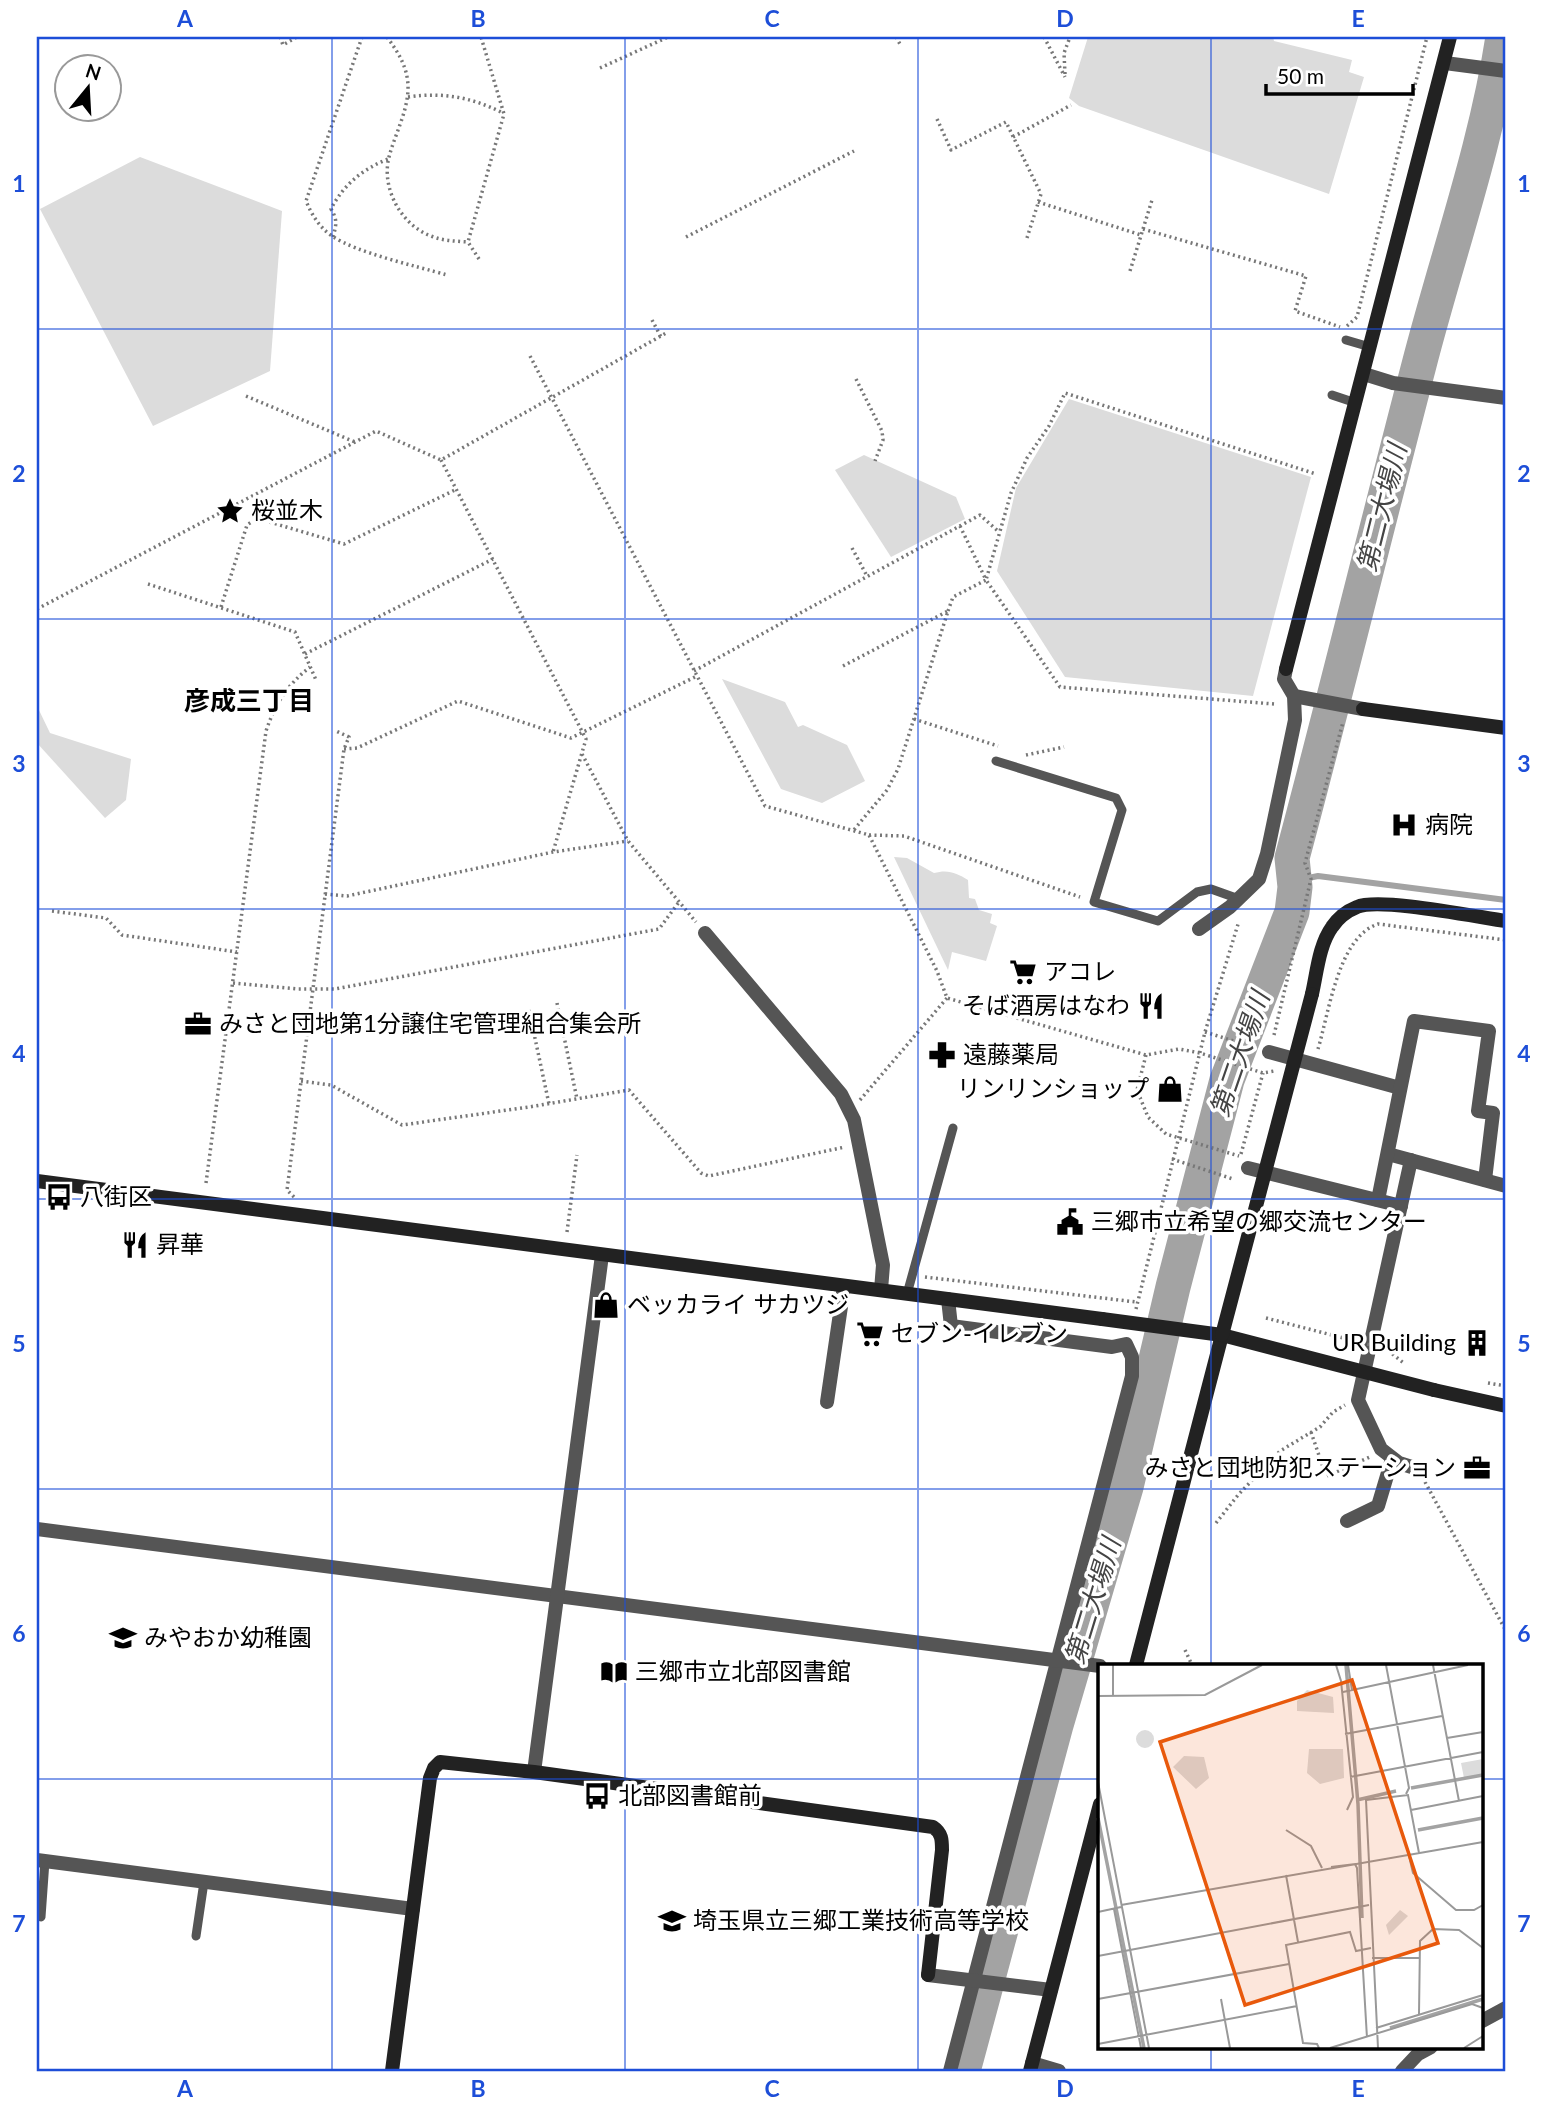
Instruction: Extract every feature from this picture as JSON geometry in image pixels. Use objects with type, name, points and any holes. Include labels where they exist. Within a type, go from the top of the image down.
[{"type":"street","points":[[1199,929],[1244,896],[1259,879],[1267,854],[1295,720],[1294,696],[1284,679],[1286,669],[1450,37]]},
{"type":"street","points":[[1445,63],[1506,71]]},
{"type":"street","points":[[1364,374],[1427,389],[1506,398]]},
{"type":"street","points":[[1294,696],[1347,707],[1506,728]]},
{"type":"street","points":[[1136,1664],[1324,942],[1330,929],[1340,917],[1358,906],[1380,903],[1506,921]]},
{"type":"street","points":[[705,933],[841,1094],[849,1109],[857,1133],[884,1265],[881,1290]]},
{"type":"street","points":[[1378,1200],[1414,1021],[1489,1031],[1478,1111],[1493,1113],[1485,1180]]},
{"type":"street","points":[[1269,1052],[1400,1088]]},
{"type":"street","points":[[1388,1154],[1506,1186]]},
{"type":"street","points":[[1347,1521],[1378,1506],[1387,1455],[1358,1400],[1412,1160]]},
{"type":"street","points":[[1242,1164],[1401,1206]]},
{"type":"street","points":[[37,1181],[1222,1335],[1506,1406]]},
{"type":"street","points":[[534,1772],[603,1255]]},
{"type":"street","points":[[827,1402],[844,1286]]},
{"type":"street","points":[[948,1299],[951,1326],[1112,1347],[1126,1344],[1132,1357],[1132,1376],[977,1980],[950,2071]]},
{"type":"street","points":[[1387,1455],[1418,1469]]},
{"type":"street","points":[[37,1529],[1098,1666]]},
{"type":"street","points":[[392,2071],[430,1778],[440,1762],[534,1772],[933,1827],[939,1831],[942,1850],[928,1975],[1051,1990]]},
{"type":"street","points":[[1059,2071],[1031,2067],[1098,1812]]},
{"type":"street","points":[[41,1861],[413,1909]]},
{"type":"street","points":[[1484,2020],[1506,2008]]},
{"type":"street","points":[[1402,2071],[1418,2054],[1429,2048]]},
{"type":"lane","points":[[1346,340],[1370,347]]},
{"type":"lane","points":[[1332,395],[1356,402]]},
{"type":"lane","points":[[996,761],[1116,798],[1122,810],[1094,902],[1158,921],[1197,892],[1211,889],[1244,896]]},
{"type":"lane","points":[[907,1294],[953,1128]]},
{"type":"lane","points":[[37,1916],[41,1917],[41,1861]]},
{"type":"lane","points":[[196,1936],[204,1882]]},
{"type":"path","points":[[279,37],[283,45],[297,37]]},
{"type":"path","points":[[362,37],[306,201],[313,218],[334,237],[350,246],[447,275]]},
{"type":"path","points":[[387,37],[403,62],[408,84],[408,97],[388,159],[389,188],[398,208],[412,225],[429,236],[468,242]]},
{"type":"path","points":[[479,259],[468,242],[504,114],[481,37]]},
{"type":"path","points":[[600,68],[668,37]]},
{"type":"path","points":[[896,37],[900,44]]},
{"type":"path","points":[[1044,37],[1065,77],[1064,53],[1070,37]]},
{"type":"path","points":[[1143,229],[1306,276],[1294,311],[1342,327],[1353,323],[1357,317],[1427,37]]},
{"type":"path","points":[[408,97],[428,94],[462,97],[483,103],[504,114]]},
{"type":"path","points":[[1013,137],[1070,106]]},
{"type":"path","points":[[937,119],[951,150],[1006,122],[1041,194],[1027,238]]},
{"type":"path","points":[[686,236],[854,151]]},
{"type":"path","points":[[334,237],[337,224],[331,209],[336,200],[359,174],[388,159]]},
{"type":"path","points":[[1130,271],[1152,200]]},
{"type":"path","points":[[1038,202],[1141,235]]},
{"type":"path","points":[[652,320],[661,337]]},
{"type":"path","points":[[441,460],[668,332]]},
{"type":"path","points":[[530,356],[765,806],[869,835],[904,836],[1094,902]]},
{"type":"path","points":[[856,379],[882,430],[883,440],[875,461]]},
{"type":"path","points":[[852,831],[887,790],[898,769],[953,597],[986,580],[1012,493],[1027,458],[1065,393],[1316,474]]},
{"type":"path","points":[[246,396],[355,442]]},
{"type":"path","points":[[37,609],[376,431],[441,460],[586,739],[553,852]]},
{"type":"path","points":[[221,607],[247,525],[253,521],[266,521],[344,544],[457,489]]},
{"type":"path","points":[[694,670],[980,515],[1000,533]]},
{"type":"path","points":[[960,526],[986,580],[1060,687],[1274,704]]},
{"type":"path","points":[[852,548],[867,576]]},
{"type":"path","points":[[305,654],[494,558]]},
{"type":"path","points":[[148,584],[295,632],[316,680]]},
{"type":"path","points":[[842,666],[948,611]]},
{"type":"path","points":[[206,1183],[266,731],[273,710],[285,692],[310,667]]},
{"type":"path","points":[[344,750],[357,748],[458,701],[571,738],[697,676]]},
{"type":"path","points":[[1172,1159],[1233,1179],[1242,1164],[1311,879],[1305,863],[1347,707]]},
{"type":"path","points":[[914,719],[1001,747]]},
{"type":"path","points":[[294,1197],[287,1190],[344,750],[349,737],[336,731]]},
{"type":"path","points":[[1026,755],[1064,747]]},
{"type":"path","points":[[582,754],[628,841],[705,933]]},
{"type":"path","points":[[869,835],[937,971],[947,998]]},
{"type":"path","points":[[325,894],[347,896],[553,852],[628,841]]},
{"type":"path","points":[[1134,1313],[1205,1032],[1244,896]]},
{"type":"path","points":[[233,983],[312,990],[335,989],[659,929],[679,902]]},
{"type":"path","points":[[52,911],[106,918],[122,935],[237,953]]},
{"type":"path","points":[[1314,1064],[1342,965],[1367,927],[1378,924],[1506,940]]},
{"type":"path","points":[[947,998],[1146,1055],[1179,1049],[1264,1073],[1276,1071]]},
{"type":"path","points":[[856,1104],[947,998]]},
{"type":"path","points":[[557,1003],[577,1099]]},
{"type":"path","points":[[529,1010],[549,1104]]},
{"type":"path","points":[[1205,1032],[1269,1052]]},
{"type":"path","points":[[1146,1055],[1137,1090],[1148,1117],[1166,1135],[1242,1164]]},
{"type":"path","points":[[301,1081],[331,1085],[402,1125],[629,1090],[701,1173],[709,1176],[850,1146]]},
{"type":"path","points":[[567,1232],[577,1155]]},
{"type":"path","points":[[912,1275],[1137,1303]]},
{"type":"path","points":[[1266,1318],[1386,1349],[1403,1363],[1414,1366]]},
{"type":"path","points":[[1216,1523],[1238,1495],[1280,1451],[1320,1427],[1333,1412],[1358,1400]]},
{"type":"path","points":[[1311,1432],[1326,1474],[1387,1455]]},
{"type":"path","points":[[1418,1469],[1506,1631]]},
{"type":"path","points":[[1185,1650],[1192,1664]]},
{"type":"shaded area","points":[[1088,37],[1273,37],[1274,41],[1352,60],[1349,72],[1364,77],[1329,194],[1079,106],[1069,98]]},
{"type":"shaded area","points":[[140,157],[282,211],[270,371],[153,426],[40,209]]},
{"type":"shaded area","points":[[1069,399],[1311,477],[1253,696],[1065,677],[997,571],[1016,488]]},
{"type":"shaded area","points":[[864,455],[956,497],[965,519],[891,557],[835,470]]},
{"type":"shaded area","points":[[722,679],[785,702],[798,727],[803,725],[847,745],[865,781],[822,803],[781,789]]},
{"type":"shaded area","points":[[37,706],[50,733],[131,759],[126,800],[105,818],[37,743]]},
{"type":"shaded area","points":[[894,857],[907,858],[934,873],[952,872],[968,880],[969,898],[975,899],[979,910],[992,914],[990,923],[997,926],[986,961],[952,952],[948,970]]},
{"type":"waterway","name":"第二大場川","points":[[963,2071],[1056,1725],[1126,1487],[1173,1287],[1227,1080],[1292,912],[1295,887],[1292,858],[1419,365],[1487,120],[1503,37]]},
{"type":"waterway","points":[[1294,881],[1318,876],[1506,900]]},
{"type":"place","name":"桜並木","points":[[230,511]]},
{"type":"place","name":"病院","points":[[1404,825]]},
{"type":"place","name":"アコレ","points":[[1023,972]]},
{"type":"place","name":"そば酒房はなわ","points":[[1151,1006]]},
{"type":"place","name":"みさと団地第1分譲住宅管理組合集会所","points":[[198,1024]]},
{"type":"place","name":"遠藤薬局","points":[[942,1055]]},
{"type":"place","name":"リンリンショップ","points":[[1170,1089]]},
{"type":"place","name":"八街区","points":[[59,1197]]},
{"type":"place","name":"三郷市立希望の郷交流センター","points":[[1070,1222]]},
{"type":"place","name":"昇華","points":[[135,1245]]},
{"type":"place","name":"ベッカライ サカツジ","points":[[606,1305]]},
{"type":"place","name":"セブン-イレブン","points":[[870,1334]]},
{"type":"place","name":"UR Building","points":[[1477,1343]]},
{"type":"place","name":"みさと団地防犯ステーション","points":[[1477,1468]]},
{"type":"place","name":"みやおか幼稚園","points":[[123,1638]]},
{"type":"place","name":"三郷市立北部図書館","points":[[614,1672]]},
{"type":"place","name":"北部図書館前","points":[[597,1796]]},
{"type":"place","name":"埼玉県立三郷工業技術高等学校","points":[[672,1921]]},
{"type":"district","name":"彦成三丁目","points":[[249,701]]}]
